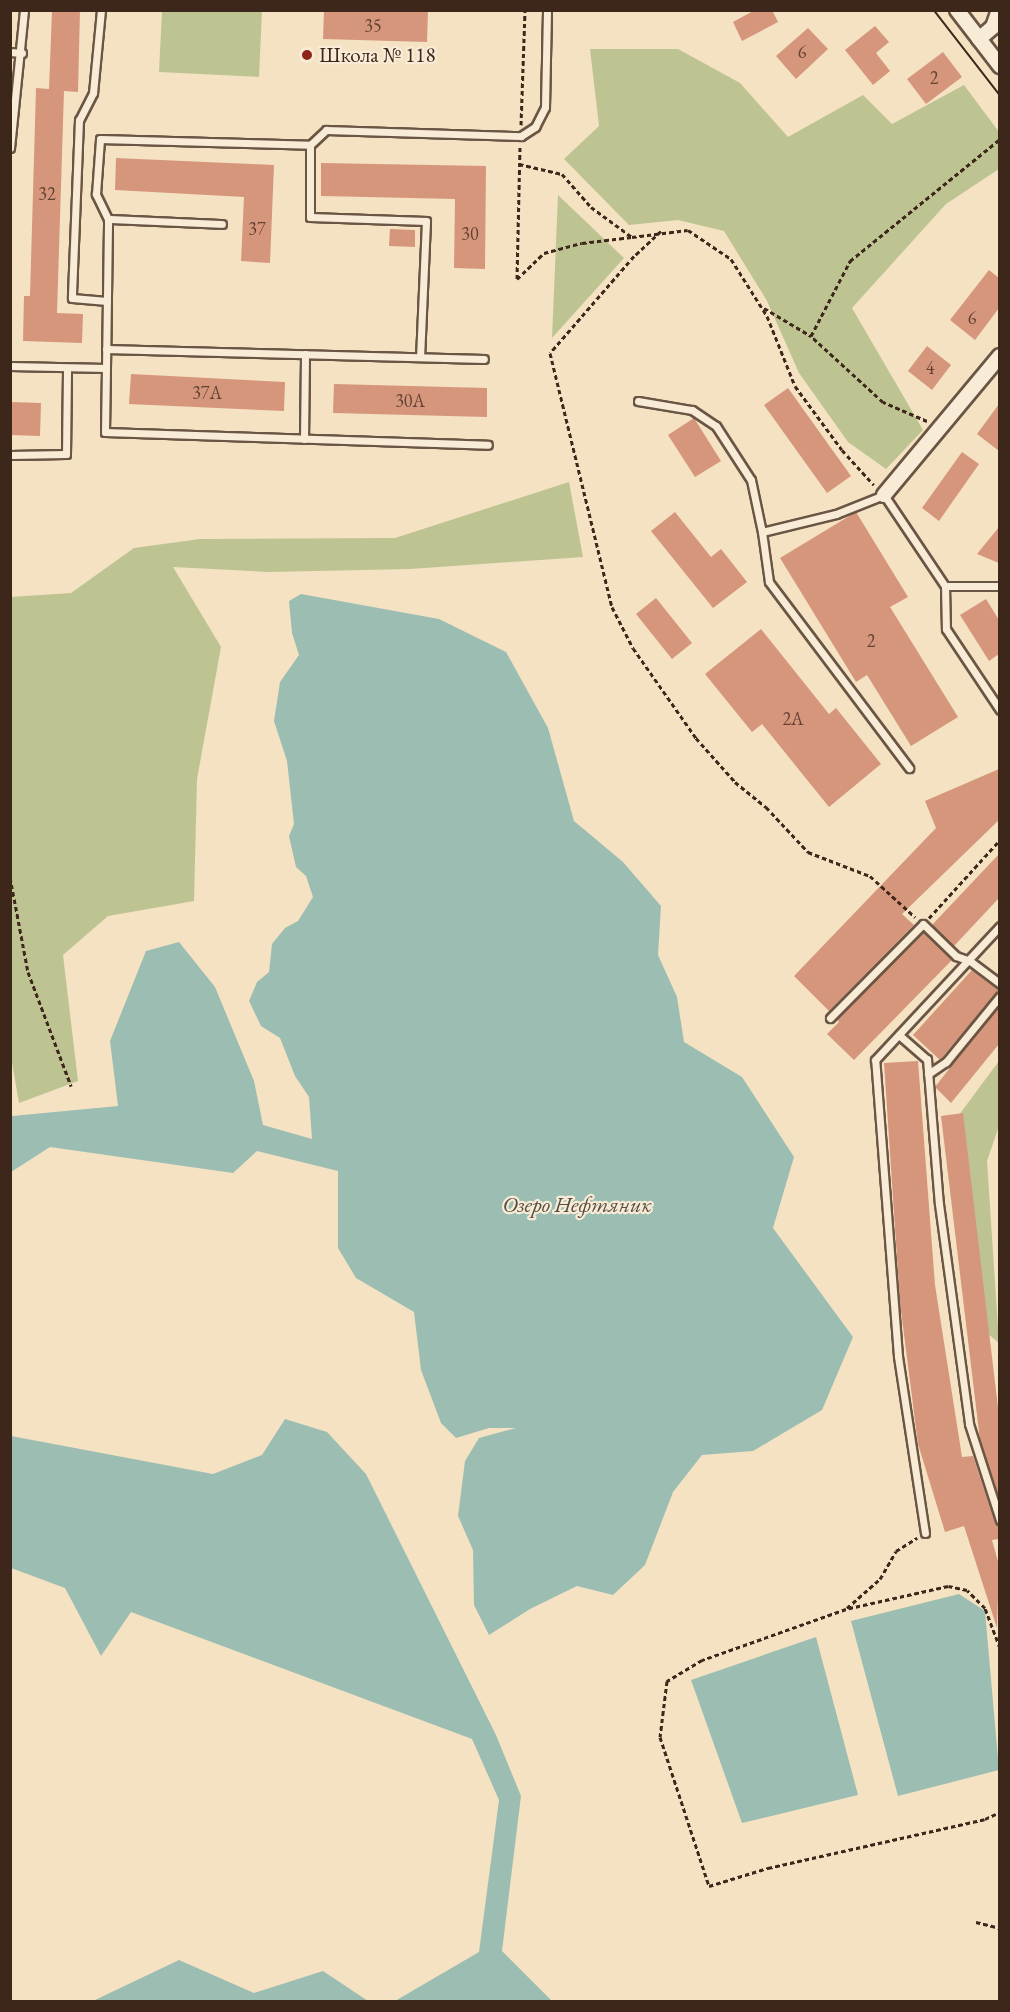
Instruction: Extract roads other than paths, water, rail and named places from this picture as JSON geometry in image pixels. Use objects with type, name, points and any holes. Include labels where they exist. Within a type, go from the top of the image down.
[{"type":"street","points":[[957,10],[999,66]]},
{"type":"street","points":[[979,39],[993,27],[999,10]]},
{"type":"street","points":[[884,495],[999,356]]},
{"type":"lane","points":[[11,145],[22,52],[24,10]]},
{"type":"lane","points":[[101,10],[93,93],[79,120],[72,298],[107,301]]},
{"type":"lane","points":[[488,445],[105,432],[108,219],[96,195],[100,139],[310,144],[326,130],[521,136],[535,128],[546,107],[547,10]]},
{"type":"lane","points":[[10,52],[22,52]]},
{"type":"lane","points":[[310,144],[310,218],[426,221],[420,357]]},
{"type":"lane","points":[[108,219],[222,224]]},
{"type":"lane","points":[[106,349],[484,359]]},
{"type":"lane","points":[[304,439],[305,354]]},
{"type":"lane","points":[[10,366],[106,368]]},
{"type":"lane","points":[[10,454],[66,454],[67,368]]},
{"type":"lane","points":[[638,401],[692,410],[716,426],[752,480],[769,582],[909,768]]},
{"type":"lane","points":[[762,532],[836,514],[884,495],[945,586],[946,629],[999,710]]},
{"type":"lane","points":[[945,586],[999,586]]},
{"type":"lane","points":[[830,1018],[923,924],[956,956],[970,960],[999,984]]},
{"type":"lane","points":[[925,1533],[898,1356],[875,1060],[970,960],[999,926]]},
{"type":"lane","points":[[928,1074],[945,1062],[999,996]]},
{"type":"lane","points":[[899,1035],[927,1059],[939,1204],[969,1425],[999,1520]]},
{"type":"water","name":"Озеро Нефтяник","points":[[301,594],[439,619],[506,652],[548,728],[574,821],[623,862],[661,906],[658,955],[677,997],[684,1042],[742,1077],[794,1157],[773,1228],[853,1337],[822,1410],[753,1451],[702,1455],[673,1492],[645,1565],[613,1595],[577,1586],[530,1609],[489,1635],[474,1605],[473,1550],[458,1516],[465,1461],[479,1438],[516,1428],[489,1428],[456,1438],[441,1423],[421,1370],[414,1312],[356,1278],[338,1248],[338,1171],[257,1151],[233,1173],[50,1147],[11,1172],[11,1110],[12,1116],[118,1106],[110,1041],[146,951],[179,942],[215,987],[254,1081],[263,1125],[312,1139],[309,1097],[295,1076],[280,1038],[261,1026],[249,1001],[257,982],[269,972],[272,944],[285,928],[298,921],[313,897],[306,876],[296,867],[289,836],[294,824],[287,761],[274,721],[280,682],[299,655],[292,633],[289,601]]},
{"type":"water","points":[[285,1419],[327,1432],[366,1474],[496,1735],[521,1796],[502,1951],[552,2001],[395,2001],[479,1952],[499,1800],[472,1739],[131,1612],[101,1656],[65,1588],[11,1568],[11,1436],[213,1474],[262,1455]]},
{"type":"water","points":[[959,1594],[985,1611],[999,1770],[898,1796],[851,1621]]},
{"type":"water","points":[[816,1637],[858,1795],[742,1823],[691,1680]]},
{"type":"water","points":[[179,1960],[254,1993],[323,1971],[368,2001],[93,2001]]},
{"type":"tram line","points":[[934,10],[1000,95]]},
{"type":"place","name":"Школа № 118","points":[[307,55]]}]
